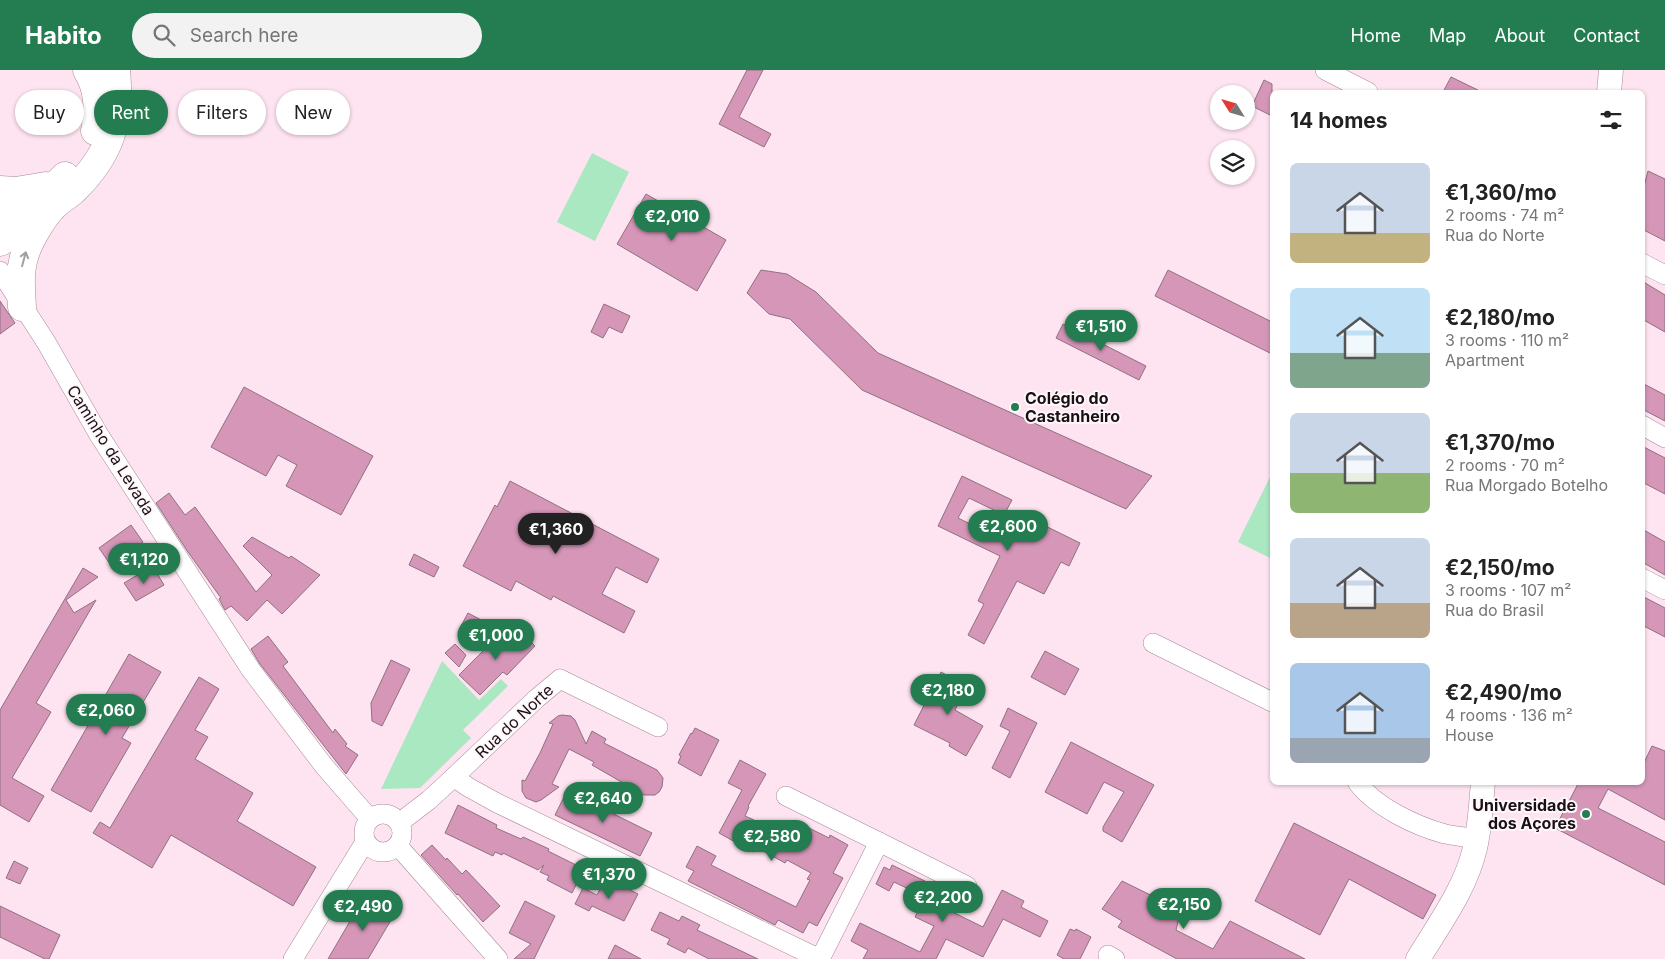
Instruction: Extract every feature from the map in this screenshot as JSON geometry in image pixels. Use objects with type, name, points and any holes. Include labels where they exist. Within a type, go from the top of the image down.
[{"type":"highway","points":[[22,307],[21,282],[24,254],[54,196],[85,153],[96,131],[98,94],[87,70]]},
{"type":"highway","points":[[0,219],[54,196],[72,192],[99,161],[112,136],[116,111],[116,70]]},
{"type":"highway","points":[[0,190],[54,196]]},
{"type":"highway","points":[[0,242],[54,196]]},
{"type":"main road","points":[[1610,90],[1611,70]]},
{"type":"main road","points":[[1418,959],[1455,897],[1468,869],[1475,848],[1483,785]]},
{"type":"street","points":[[1325,70],[1364,90]]},
{"type":"street","points":[[1645,265],[1665,275]]},
{"type":"street","name":"Caminho da Levada","points":[[0,270],[46,342],[99,435],[251,670],[324,766],[370,819]]},
{"type":"street","points":[[1645,427],[1665,438]]},
{"type":"street","points":[[1645,580],[1665,590]]},
{"type":"street","points":[[1153,643],[1270,701]]},
{"type":"street","name":"Rua do Norte","points":[[454,777],[536,699],[560,679],[658,727]]},
{"type":"street","points":[[399,823],[429,800],[454,777],[497,803],[820,959],[879,842]]},
{"type":"street","points":[[1359,785],[1378,802],[1399,816],[1445,834],[1476,839]]},
{"type":"street","points":[[786,796],[967,886]]},
{"type":"street","points":[[386,814],[396,819],[399,823],[402,834],[398,846],[389,852],[373,850],[365,842],[364,827],[374,816],[386,814]]},
{"type":"street","points":[[293,959],[365,842]]},
{"type":"street","points":[[398,846],[498,959]]},
{"type":"green space","points":[[592,153],[629,172],[595,241],[557,222]]},
{"type":"green space","points":[[1270,477],[1270,558],[1238,542]]},
{"type":"green space","points":[[442,661],[479,700],[501,679],[508,686],[463,730],[471,738],[420,788],[381,789]]},
{"type":"building","points":[[747,70],[763,70],[739,117],[771,134],[764,147],[719,124]]},
{"type":"building","points":[[1451,77],[1478,90],[1444,90]]},
{"type":"building","points":[[1264,80],[1272,84],[1272,90],[1270,90],[1270,115],[1255,108],[1255,100]]},
{"type":"building","points":[[1648,171],[1665,179],[1665,241],[1645,231],[1645,182]]},
{"type":"building","points":[[646,194],[726,240],[697,291],[617,244]]},
{"type":"building","points":[[761,270],[787,274],[816,292],[878,353],[1152,476],[1126,509],[862,390],[790,319],[769,314],[747,293]]},
{"type":"building","points":[[1168,270],[1270,321],[1270,353],[1155,296]]},
{"type":"building","points":[[1645,283],[1665,295],[1665,332],[1645,321]]},
{"type":"building","points":[[0,301],[15,323],[0,334]]},
{"type":"building","points":[[604,304],[630,316],[622,333],[609,327],[603,338],[591,332]]},
{"type":"building","points":[[1063,324],[1146,366],[1139,380],[1056,338]]},
{"type":"building","points":[[1645,385],[1665,395],[1665,421],[1645,411]]},
{"type":"building","points":[[244,387],[373,456],[341,515],[286,486],[297,465],[278,455],[266,476],[211,447]]},
{"type":"building","points":[[1645,448],[1665,458],[1665,494],[1645,484]]},
{"type":"building","points":[[962,476],[1012,500],[1004,515],[969,498],[958,518],[1007,542],[1021,514],[1080,543],[1069,566],[1061,562],[1044,594],[1017,581],[984,644],[968,635],[984,604],[978,601],[1000,556],[938,526]]},
{"type":"building","points":[[510,481],[659,559],[647,583],[616,567],[602,594],[635,611],[624,633],[553,596],[551,600],[516,581],[511,591],[463,566],[495,505],[497,507]]},
{"type":"building","points":[[169,493],[185,515],[195,507],[256,592],[272,575],[243,546],[252,537],[289,558],[291,556],[320,575],[282,614],[267,600],[247,621],[231,606],[225,610],[219,599],[221,598],[156,503]]},
{"type":"building","points":[[131,525],[143,542],[124,555],[126,558],[112,567],[99,548]]},
{"type":"building","points":[[1645,531],[1665,542],[1665,575],[1645,564]]},
{"type":"building","points":[[414,554],[439,567],[434,577],[409,565]]},
{"type":"building","points":[[83,568],[98,577],[66,600],[74,613],[96,600],[36,703],[51,712],[12,778],[44,796],[29,822],[0,805],[0,710]]},
{"type":"building","points":[[155,570],[164,585],[136,601],[124,583],[139,574],[141,579]]},
{"type":"building","points":[[1645,598],[1665,608],[1665,637],[1645,627]]},
{"type":"building","points":[[468,613],[485,622],[477,635],[461,626]]},
{"type":"building","points":[[502,632],[512,641],[521,632],[535,646],[507,675],[503,672],[480,695],[459,675]]},
{"type":"building","points":[[268,636],[288,662],[283,666],[333,733],[335,729],[347,744],[345,746],[358,755],[346,774],[260,664],[251,649]]},
{"type":"building","points":[[455,644],[466,655],[459,667],[445,653]]},
{"type":"building","points":[[1045,651],[1079,669],[1065,695],[1031,677]]},
{"type":"building","points":[[129,654],[161,672],[122,738],[131,743],[91,812],[51,790]]},
{"type":"building","points":[[391,660],[410,669],[382,726],[372,721],[371,703]]},
{"type":"building","points":[[941,672],[967,686],[955,710],[983,726],[966,756],[949,746],[950,743],[914,725]]},
{"type":"building","points":[[199,677],[219,689],[195,730],[208,737],[195,759],[253,793],[237,821],[316,867],[293,906],[171,835],[152,868],[93,833],[100,822],[110,828]]},
{"type":"building","points":[[1008,708],[1037,723],[1010,778],[992,768],[1010,731],[1000,726]]},
{"type":"building","points":[[562,715],[571,716],[575,720],[586,744],[592,731],[606,739],[604,743],[657,770],[663,778],[662,787],[659,792],[655,795],[644,795],[592,765],[594,762],[569,749],[552,784],[559,787],[536,802],[526,798],[522,791],[522,780],[525,781],[540,753],[553,724],[549,723]]},
{"type":"building","points":[[695,728],[719,740],[701,776],[678,763],[681,756],[679,755]]},
{"type":"building","points":[[1071,742],[1154,785],[1122,842],[1103,831],[1103,827],[1124,792],[1104,782],[1087,814],[1045,792]]},
{"type":"building","points":[[1652,746],[1665,751],[1665,820],[1608,789],[1598,808],[1665,842],[1665,885],[1555,828],[1577,785],[1645,785],[1645,761]]},
{"type":"building","points":[[740,760],[766,774],[748,806],[745,816],[776,834],[781,826],[800,836],[805,826],[829,838],[830,835],[848,845],[833,873],[843,878],[817,926],[809,922],[803,933],[778,920],[775,925],[688,881],[694,871],[686,867],[697,846],[716,856],[711,865],[796,907],[810,880],[807,879],[811,873],[787,860],[785,863],[756,847],[753,852],[719,833],[742,790],[728,783]]},
{"type":"building","points":[[567,791],[652,833],[640,856],[555,815]]},
{"type":"building","points":[[458,805],[497,825],[496,828],[521,839],[523,837],[549,849],[548,851],[584,869],[572,893],[547,880],[549,876],[540,872],[544,865],[538,870],[503,853],[502,855],[495,852],[493,856],[445,833]]},
{"type":"building","points":[[1294,823],[1436,895],[1423,919],[1349,879],[1320,935],[1255,901]]},
{"type":"building","points":[[432,845],[462,874],[466,870],[500,906],[483,922],[421,855]]},
{"type":"building","points":[[14,861],[28,868],[20,884],[6,878]]},
{"type":"building","points":[[892,865],[931,884],[924,898],[983,927],[1002,890],[1024,901],[1021,907],[1048,921],[1040,937],[1003,919],[983,957],[946,939],[936,959],[863,959],[868,950],[851,941],[860,923],[920,952],[934,926],[915,917],[918,911],[908,906],[915,892],[894,882],[889,891],[876,884],[884,867],[890,870]]},
{"type":"building","points":[[606,878],[638,894],[624,921],[592,906],[589,911],[575,904],[583,888],[597,895]]},
{"type":"building","points":[[1122,881],[1181,910],[1176,930],[1213,949],[1230,921],[1305,959],[1177,959],[1118,927],[1122,921],[1102,909]]},
{"type":"building","points":[[364,897],[394,915],[368,959],[328,959]]},
{"type":"building","points":[[525,901],[555,916],[534,959],[514,959],[531,944],[509,933]]},
{"type":"building","points":[[0,906],[60,935],[49,959],[45,959],[0,937]]},
{"type":"building","points":[[660,912],[679,921],[682,916],[700,925],[697,930],[758,959],[709,959],[688,948],[685,953],[667,944],[670,939],[651,930]]},
{"type":"building","points":[[1070,929],[1075,931],[1076,929],[1091,937],[1080,959],[1064,959],[1057,955]]},
{"type":"building","points":[[615,945],[641,959],[608,959]]},
{"type":"place","name":"Colégio do Castanheiro","points":[[1015,407]]},
{"type":"place","name":"Universidade dos Açores","points":[[1586,814]]}]
